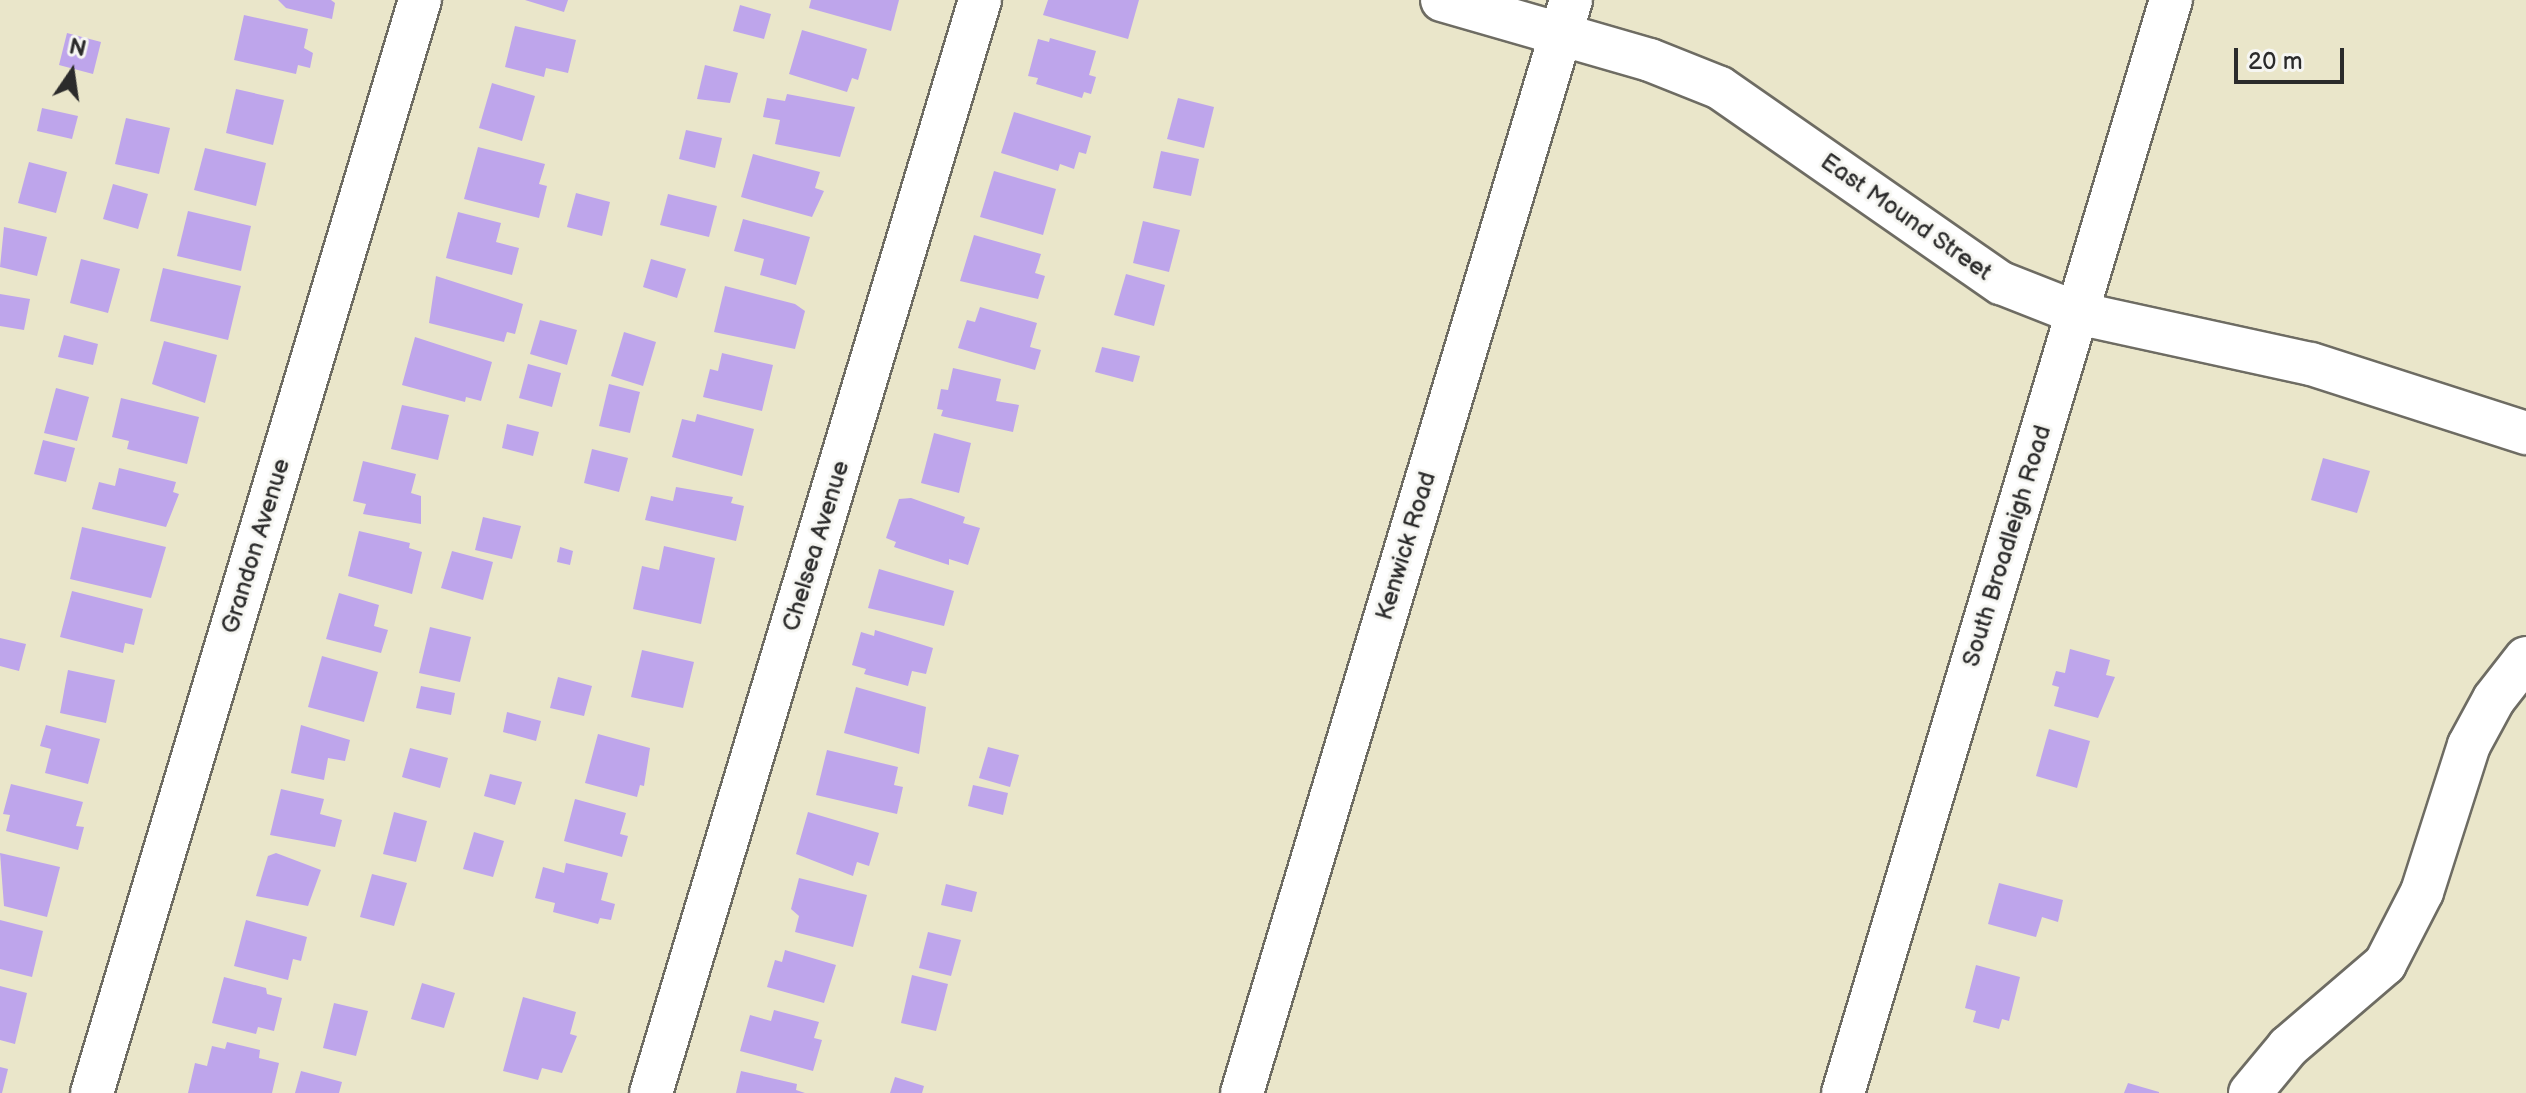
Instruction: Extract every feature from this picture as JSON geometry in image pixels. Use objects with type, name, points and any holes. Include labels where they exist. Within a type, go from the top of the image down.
[{"type":"street","name":"Grandon Avenue","points":[[92,1093],[420,0]]},
{"type":"street","name":"Chelsea Avenue","points":[[651,1093],[980,0]]},
{"type":"street","name":"East Mound Street","points":[[1442,0],[1566,16],[1720,88],[2001,283],[2077,313],[2311,364],[2526,433]]},
{"type":"street","name":"South Broadleigh Road","points":[[1843,1093],[2171,0]]},
{"type":"street","name":"Kenwick Road","points":[[1242,1093],[1566,16]]},
{"type":"street","points":[[2250,1093],[2288,1047],[2385,964],[2422,892],[2469,745],[2494,699],[2526,658]]},
{"type":"building","points":[[278,0],[331,0],[335,3],[332,19],[286,8]]},
{"type":"building","points":[[525,0],[568,0],[564,12]]},
{"type":"building","points":[[811,0],[899,0],[891,31],[809,8]]},
{"type":"building","points":[[1048,0],[1139,0],[1128,39],[1043,15]]},
{"type":"building","points":[[740,5],[771,14],[764,39],[733,31]]},
{"type":"building","points":[[244,15],[308,29],[304,48],[313,53],[310,68],[298,65],[296,74],[234,60]]},
{"type":"building","points":[[515,26],[576,40],[568,73],[546,68],[544,77],[505,67]]},
{"type":"building","points":[[802,30],[867,49],[858,80],[852,78],[847,92],[789,74]]},
{"type":"building","points":[[67,33],[101,42],[93,74],[59,65]]},
{"type":"building","points":[[1050,38],[1096,51],[1089,75],[1096,77],[1091,94],[1084,92],[1082,98],[1036,84],[1038,78],[1028,76],[1038,39],[1049,42]]},
{"type":"building","points":[[705,65],[738,73],[730,103],[697,99]]},
{"type":"building","points":[[492,83],[535,96],[522,141],[479,128]]},
{"type":"building","points":[[236,89],[284,100],[273,145],[226,133]]},
{"type":"building","points":[[787,94],[855,107],[840,157],[775,144],[780,120],[763,117],[767,98],[785,101]]},
{"type":"building","points":[[1178,98],[1214,107],[1204,148],[1167,139]]},
{"type":"building","points":[[42,108],[78,116],[72,139],[37,131]]},
{"type":"building","points":[[1014,112],[1091,136],[1086,154],[1079,152],[1074,169],[1060,164],[1058,171],[1001,153]]},
{"type":"building","points":[[126,118],[170,128],[159,174],[115,164]]},
{"type":"building","points":[[686,130],[722,138],[715,168],[679,159]]},
{"type":"building","points":[[478,147],[545,164],[539,184],[547,186],[539,218],[464,199]]},
{"type":"building","points":[[205,148],[266,163],[256,206],[194,190]]},
{"type":"building","points":[[1161,151],[1199,159],[1191,196],[1153,188]]},
{"type":"building","points":[[753,154],[820,172],[815,188],[824,191],[812,217],[741,197]]},
{"type":"building","points":[[29,162],[67,172],[56,213],[18,203]]},
{"type":"building","points":[[994,171],[1056,189],[1043,235],[980,217]]},
{"type":"building","points":[[113,184],[148,194],[138,229],[103,219]]},
{"type":"building","points":[[576,193],[610,202],[602,236],[567,227]]},
{"type":"building","points":[[668,194],[717,206],[709,237],[660,225]]},
{"type":"building","points":[[188,211],[251,226],[241,271],[177,256]]},
{"type":"building","points":[[458,212],[501,223],[496,242],[519,248],[512,275],[446,258]]},
{"type":"building","points":[[743,219],[810,237],[796,285],[760,275],[764,259],[734,251]]},
{"type":"building","points":[[1143,221],[1180,230],[1169,272],[1133,263]]},
{"type":"building","points":[[4,227],[47,237],[37,276],[0,267]]},
{"type":"building","points":[[974,235],[1041,254],[1035,273],[1045,276],[1038,299],[960,281]]},
{"type":"building","points":[[81,259],[120,269],[108,313],[70,303]]},
{"type":"building","points":[[651,259],[686,269],[677,298],[643,287]]},
{"type":"building","points":[[163,268],[241,286],[228,340],[150,321]]},
{"type":"building","points":[[1126,274],[1165,285],[1154,326],[1114,315]]},
{"type":"building","points":[[436,276],[523,304],[515,334],[507,332],[504,342],[429,323]]},
{"type":"building","points":[[725,286],[795,304],[805,311],[795,349],[714,332]]},
{"type":"building","points":[[0,294],[30,299],[24,330],[0,326]]},
{"type":"building","points":[[980,307],[1037,323],[1030,347],[1041,350],[1035,370],[958,348],[967,320],[975,322]]},
{"type":"building","points":[[540,320],[577,330],[567,365],[530,354]]},
{"type":"building","points":[[624,332],[656,342],[643,386],[611,376]]},
{"type":"building","points":[[64,335],[98,344],[93,365],[58,357]]},
{"type":"building","points":[[415,337],[492,362],[481,401],[466,397],[465,402],[402,385]]},
{"type":"building","points":[[164,341],[217,355],[205,403],[152,384]]},
{"type":"building","points":[[1102,347],[1140,356],[1133,382],[1095,372]]},
{"type":"building","points":[[722,353],[773,365],[762,411],[703,397],[710,369],[718,371]]},
{"type":"building","points":[[528,364],[561,373],[552,407],[519,398]]},
{"type":"building","points":[[953,368],[1001,379],[996,401],[1019,405],[1013,432],[941,416],[943,410],[937,409],[941,389],[948,390]]},
{"type":"building","points":[[609,384],[640,392],[630,433],[599,426]]},
{"type":"building","points":[[56,388],[89,397],[77,441],[44,433]]},
{"type":"building","points":[[121,398],[199,417],[187,464],[127,449],[129,441],[112,437]]},
{"type":"building","points":[[402,405],[449,415],[438,460],[391,449]]},
{"type":"building","points":[[697,414],[754,429],[742,476],[672,457],[682,419],[695,422]]},
{"type":"building","points":[[507,424],[539,432],[533,456],[502,448]]},
{"type":"building","points":[[934,433],[971,443],[959,493],[921,483]]},
{"type":"building","points":[[43,440],[75,448],[66,482],[34,474]]},
{"type":"building","points":[[592,449],[628,458],[619,492],[584,483]]},
{"type":"building","points":[[2323,458],[2370,471],[2357,513],[2311,500]]},
{"type":"building","points":[[363,461],[416,474],[411,493],[421,496],[421,524],[363,514],[366,504],[353,501]]},
{"type":"building","points":[[119,468],[176,482],[173,492],[179,494],[166,527],[92,509],[99,482],[115,486]]},
{"type":"building","points":[[676,487],[733,497],[731,503],[744,506],[736,541],[645,520],[651,496],[673,501]]},
{"type":"building","points":[[911,498],[965,517],[963,523],[980,528],[968,565],[949,559],[949,565],[894,547],[896,542],[886,538],[899,499]]},
{"type":"building","points":[[483,517],[521,526],[512,559],[475,550]]},
{"type":"building","points":[[82,527],[166,547],[151,598],[70,579]]},
{"type":"building","points":[[359,531],[410,543],[409,548],[422,552],[412,594],[348,576]]},
{"type":"building","points":[[664,546],[715,558],[701,624],[633,609],[642,566],[659,570]]},
{"type":"building","points":[[560,547],[573,551],[570,565],[557,562]]},
{"type":"building","points":[[452,551],[493,562],[483,600],[441,588]]},
{"type":"building","points":[[879,569],[954,591],[944,626],[868,608]]},
{"type":"building","points":[[72,591],[143,609],[134,645],[125,643],[123,653],[60,637]]},
{"type":"building","points":[[339,593],[379,605],[374,626],[388,630],[381,653],[326,639]]},
{"type":"building","points":[[430,627],[471,637],[460,682],[419,673]]},
{"type":"building","points":[[875,630],[933,648],[926,674],[912,671],[908,686],[864,674],[866,669],[852,665],[861,632],[874,636]]},
{"type":"building","points":[[0,638],[26,644],[19,671],[0,666]]},
{"type":"building","points":[[2070,649],[2110,660],[2106,675],[2115,677],[2098,718],[2054,706],[2059,687],[2052,685],[2056,671],[2065,673]]},
{"type":"building","points":[[642,650],[694,662],[683,708],[631,697]]},
{"type":"building","points":[[322,656],[378,672],[364,722],[308,707]]},
{"type":"building","points":[[68,670],[115,680],[106,723],[60,713]]},
{"type":"building","points":[[558,677],[592,686],[584,716],[550,708]]},
{"type":"building","points":[[421,686],[455,693],[451,715],[416,708]]},
{"type":"building","points":[[856,687],[926,707],[919,754],[844,733]]},
{"type":"building","points":[[507,712],[541,721],[536,741],[503,732]]},
{"type":"building","points":[[46,725],[100,739],[88,784],[45,773],[51,749],[40,746]]},
{"type":"building","points":[[301,725],[350,740],[345,761],[328,758],[324,780],[291,773]]},
{"type":"building","points":[[2049,729],[2090,741],[2077,788],[2036,776]]},
{"type":"building","points":[[598,734],[650,748],[644,786],[640,785],[637,797],[585,783]]},
{"type":"building","points":[[988,747],[1019,755],[1010,787],[979,778]]},
{"type":"building","points":[[410,748],[448,758],[440,788],[402,777]]},
{"type":"building","points":[[827,750],[898,767],[894,785],[903,787],[897,814],[816,795]]},
{"type":"building","points":[[490,774],[522,782],[515,805],[484,796]]},
{"type":"building","points":[[11,784],[83,802],[76,826],[84,827],[78,850],[6,831],[10,815],[3,814]]},
{"type":"building","points":[[973,785],[1008,793],[1003,815],[968,806]]},
{"type":"building","points":[[281,789],[324,799],[320,814],[342,820],[335,847],[270,835]]},
{"type":"building","points":[[575,799],[626,813],[620,834],[628,836],[622,857],[564,841]]},
{"type":"building","points":[[394,812],[427,821],[416,862],[383,854]]},
{"type":"building","points":[[808,812],[879,833],[869,866],[857,862],[853,876],[796,854]]},
{"type":"building","points":[[474,832],[504,841],[493,877],[463,869]]},
{"type":"building","points":[[0,853],[60,867],[47,917],[4,906]]},
{"type":"building","points":[[276,853],[321,870],[308,906],[256,896],[268,856]]},
{"type":"building","points":[[566,863],[608,873],[601,900],[615,904],[611,920],[600,918],[598,924],[553,912],[555,903],[535,898],[543,867],[564,873]]},
{"type":"building","points":[[372,874],[407,883],[394,926],[360,917]]},
{"type":"building","points":[[799,878],[867,895],[853,947],[795,932],[799,916],[791,909]]},
{"type":"building","points":[[1999,883],[2063,900],[2058,922],[2042,917],[2036,937],[1988,924]]},
{"type":"building","points":[[946,884],[977,892],[972,912],[941,905]]},
{"type":"building","points":[[0,920],[43,931],[32,977],[0,969]]},
{"type":"building","points":[[246,920],[307,937],[301,961],[293,959],[288,980],[234,966]]},
{"type":"building","points":[[928,932],[961,940],[951,976],[919,968]]},
{"type":"building","points":[[785,950],[836,965],[824,1003],[767,987],[775,960],[782,962]]},
{"type":"building","points":[[1976,965],[2020,977],[2009,1021],[2002,1019],[1999,1029],[1973,1022],[1976,1011],[1965,1008]]},
{"type":"building","points":[[912,975],[948,984],[936,1031],[901,1023]]},
{"type":"building","points":[[224,977],[266,988],[267,994],[282,998],[274,1031],[258,1027],[256,1034],[212,1023]]},
{"type":"building","points":[[422,983],[455,993],[444,1028],[411,1019]]},
{"type":"building","points":[[0,986],[27,993],[15,1044],[0,1040]]},
{"type":"building","points":[[523,997],[576,1012],[570,1034],[577,1036],[562,1073],[542,1068],[538,1080],[503,1071]]},
{"type":"building","points":[[334,1003],[368,1011],[356,1056],[323,1048]]},
{"type":"building","points":[[774,1010],[819,1022],[814,1038],[822,1040],[813,1071],[740,1051],[750,1015],[771,1021]]},
{"type":"building","points":[[227,1042],[260,1050],[259,1058],[279,1063],[272,1093],[188,1093],[195,1063],[207,1066],[212,1046],[225,1049]]},
{"type":"building","points":[[0,1067],[8,1069],[2,1093],[0,1093]]},
{"type":"building","points":[[301,1071],[342,1082],[339,1093],[295,1093]]},
{"type":"building","points":[[741,1071],[797,1084],[796,1090],[805,1093],[736,1093]]},
{"type":"building","points":[[895,1077],[924,1086],[922,1093],[890,1093]]},
{"type":"building","points":[[2128,1083],[2159,1092],[2159,1093],[2124,1093]]}]
